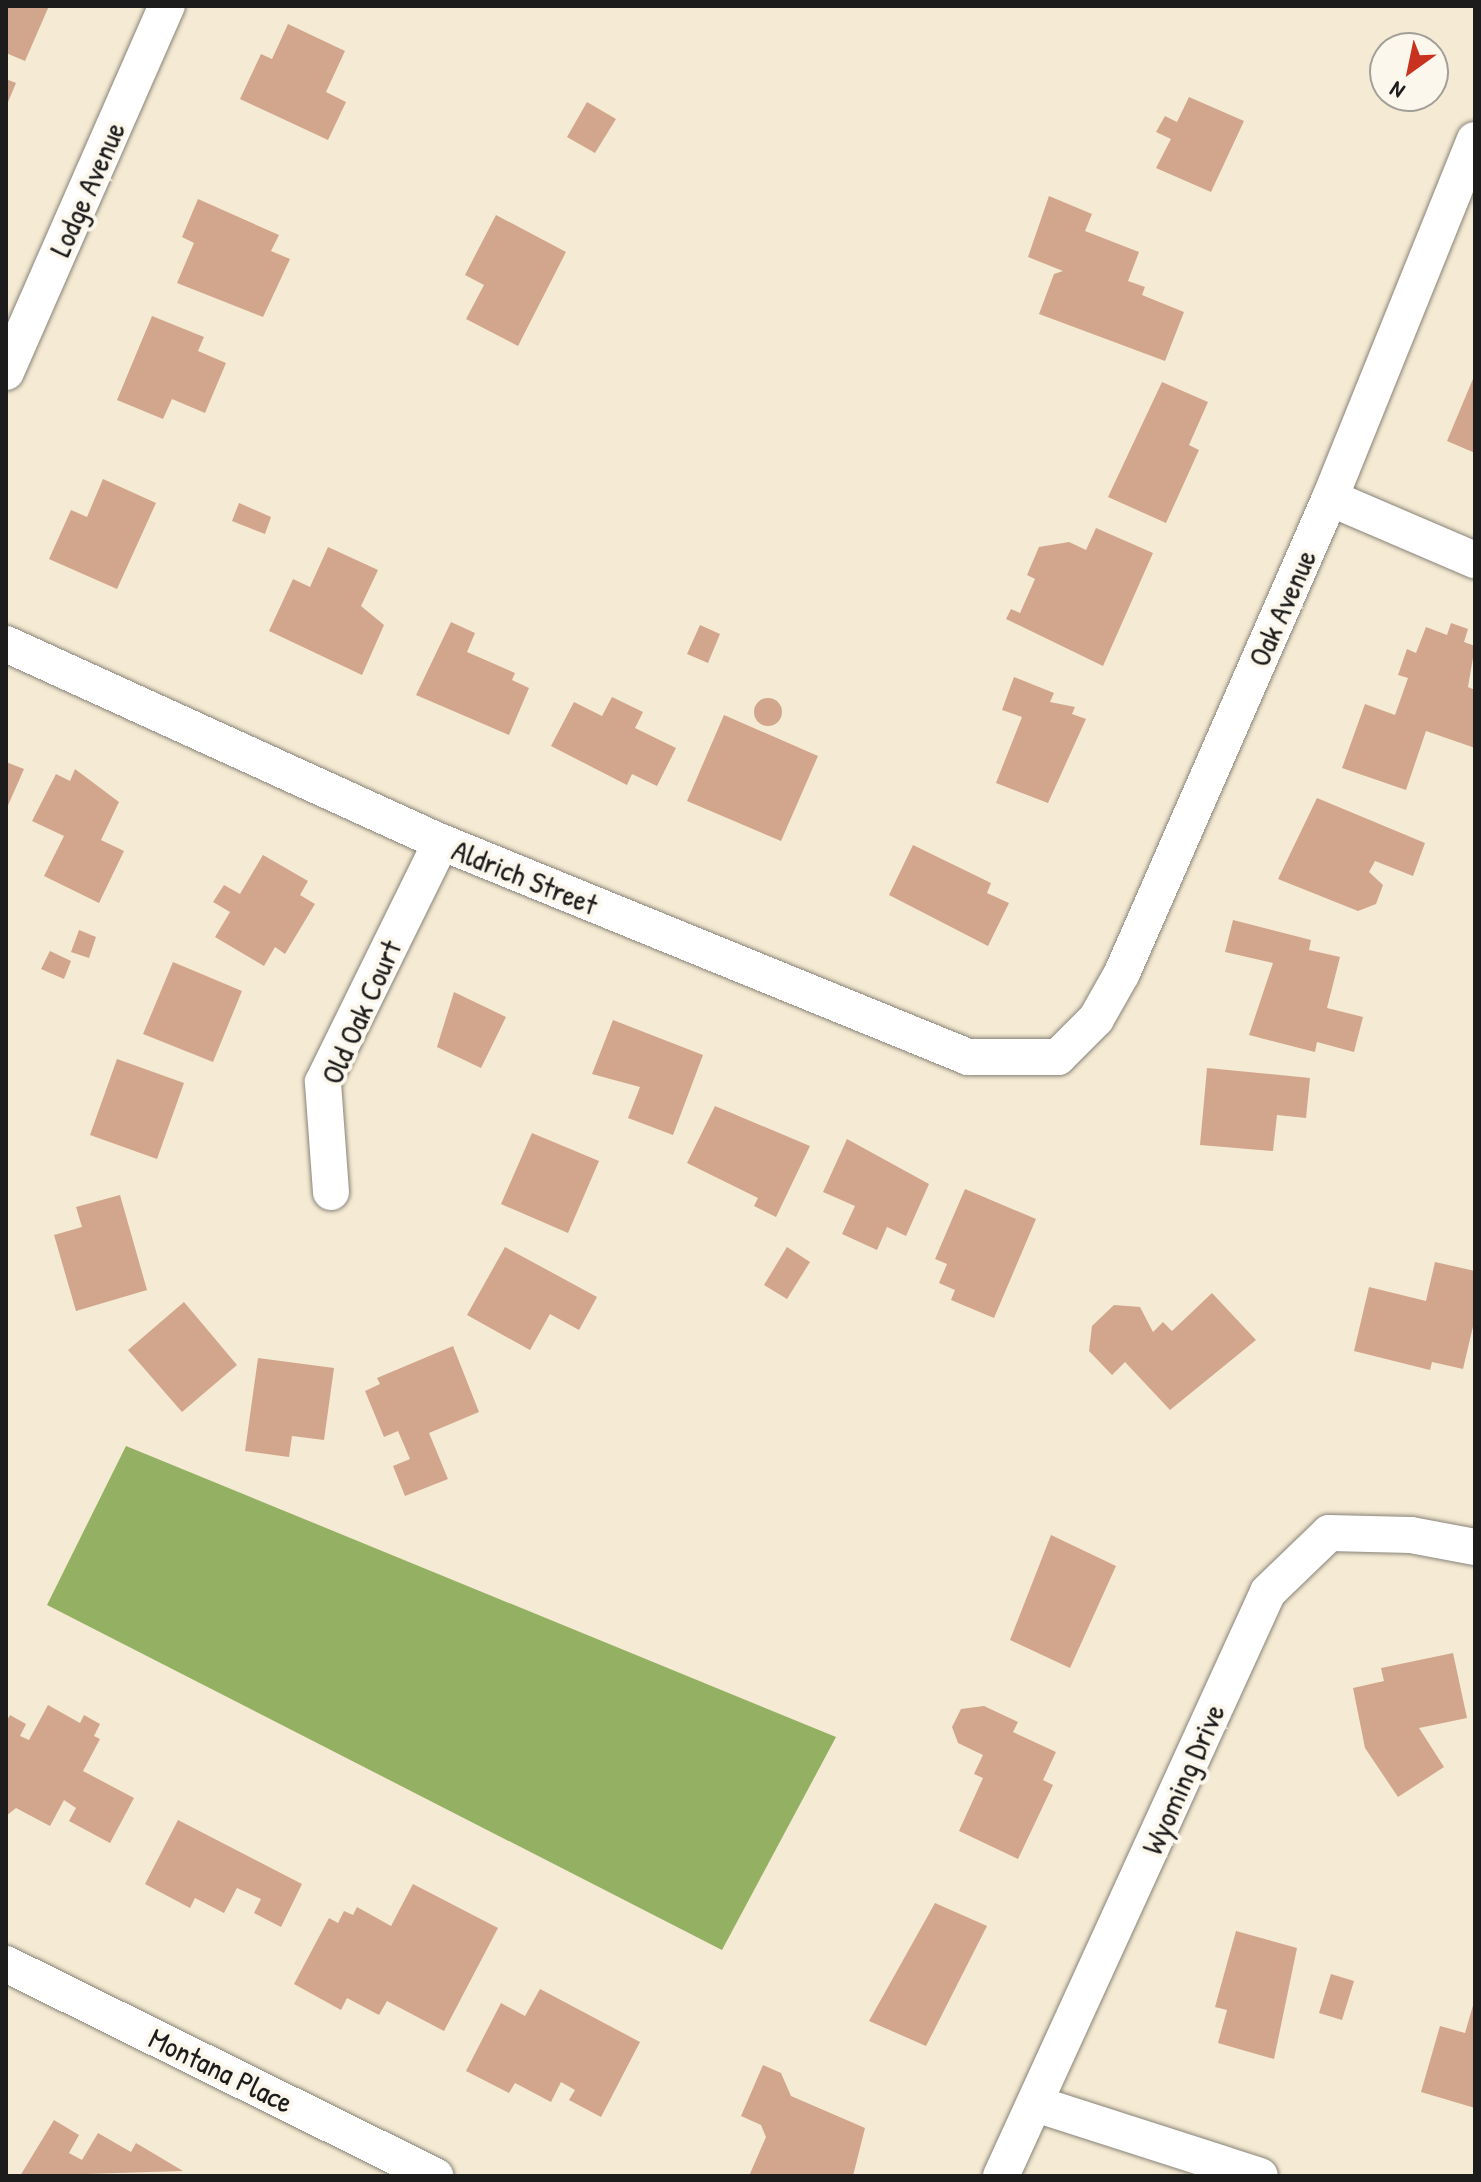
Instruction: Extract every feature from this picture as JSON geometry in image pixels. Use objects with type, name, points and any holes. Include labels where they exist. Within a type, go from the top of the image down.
[{"type":"street","name":"Lodge Avenue","points":[[6,372],[167,6]]},
{"type":"street","name":"Oak Avenue","points":[[1058,1057],[1096,1019],[1122,973],[1330,498],[1475,140]]},
{"type":"street","points":[[1330,498],[1475,560]]},
{"type":"street","name":"Aldrich Street","points":[[6,644],[441,842],[968,1057],[1058,1057]]},
{"type":"street","name":"Old Oak Court","points":[[331,1192],[323,1082],[441,842]]},
{"type":"street","name":"Wyoming Drive","points":[[1001,2176],[1268,1592],[1329,1533],[1411,1535],[1475,1547]]},
{"type":"street","name":"Montana Place","points":[[6,1964],[435,2176]]},
{"type":"street","points":[[1036,2104],[1260,2176]]},
{"type":"green space","points":[[126,1446],[836,1737],[722,1950],[47,1605]]},
{"type":"building","points":[[6,6],[49,6],[25,61],[6,53]]},
{"type":"building","points":[[288,24],[345,51],[326,92],[346,102],[328,140],[240,99],[261,54],[272,59]]},
{"type":"building","points":[[6,79],[16,83],[6,107]]},
{"type":"building","points":[[1189,97],[1244,121],[1211,192],[1156,168],[1171,139],[1156,132],[1165,116],[1177,122]]},
{"type":"building","points":[[587,102],[616,119],[595,153],[567,137]]},
{"type":"building","points":[[1049,196],[1092,214],[1085,231],[1139,252],[1128,281],[1145,287],[1142,295],[1184,312],[1165,361],[1039,314],[1054,274],[1063,271],[1028,257]]},
{"type":"building","points":[[198,199],[279,235],[271,251],[290,259],[263,317],[177,283],[194,243],[182,237]]},
{"type":"building","points":[[496,215],[566,252],[518,346],[466,319],[484,285],[465,275]]},
{"type":"building","points":[[152,316],[204,337],[198,351],[226,363],[205,413],[172,399],[163,419],[117,400]]},
{"type":"building","points":[[1475,374],[1475,453],[1447,441]]},
{"type":"building","points":[[1162,382],[1208,402],[1189,445],[1199,450],[1166,523],[1108,497]]},
{"type":"building","points":[[103,479],[156,503],[117,589],[49,559],[71,510],[87,517]]},
{"type":"building","points":[[239,503],[271,517],[265,534],[232,521]]},
{"type":"building","points":[[1096,528],[1153,553],[1103,666],[1006,619],[1011,609],[1020,613],[1035,579],[1027,575],[1039,547],[1069,542],[1086,550]]},
{"type":"building","points":[[328,547],[378,570],[361,606],[384,625],[362,675],[269,631],[293,579],[310,587]]},
{"type":"building","points":[[451,622],[475,633],[467,652],[515,673],[512,680],[529,688],[509,735],[416,695]]},
{"type":"building","points":[[1451,623],[1468,629],[1464,642],[1475,646],[1468,687],[1475,690],[1475,748],[1426,731],[1406,790],[1342,768],[1365,704],[1395,715],[1408,678],[1398,675],[1407,649],[1416,653],[1426,627],[1447,635]]},
{"type":"building","points":[[700,625],[720,634],[708,663],[687,654]]},
{"type":"building","points":[[1014,677],[1054,693],[1050,702],[1075,707],[1072,714],[1086,719],[1048,803],[996,783],[1022,717],[1002,710]]},
{"type":"building","points":[[612,697],[643,712],[635,728],[676,748],[657,786],[632,774],[627,785],[551,746],[574,702],[602,716]]},
{"type":"building","points":[[768,698],[778,702],[782,712],[778,722],[768,726],[758,722],[754,712],[758,702]]},
{"type":"building","points":[[724,715],[818,756],[781,841],[687,801]]},
{"type":"building","points":[[6,762],[24,769],[6,810]]},
{"type":"building","points":[[75,769],[119,802],[101,840],[124,851],[99,903],[44,876],[64,836],[32,821],[56,774],[70,781]]},
{"type":"building","points":[[1317,798],[1425,843],[1413,876],[1375,861],[1369,872],[1383,885],[1376,904],[1358,911],[1278,879]]},
{"type":"building","points":[[913,845],[991,883],[987,893],[1009,903],[988,946],[889,895]]},
{"type":"building","points":[[263,855],[308,881],[300,895],[315,904],[285,954],[275,947],[264,966],[215,937],[230,912],[213,902],[224,885],[240,894]]},
{"type":"building","points":[[1233,920],[1311,940],[1309,950],[1340,957],[1327,1008],[1363,1017],[1354,1052],[1317,1042],[1315,1052],[1249,1035],[1273,963],[1225,952]]},
{"type":"building","points":[[79,930],[96,937],[89,958],[71,952]]},
{"type":"building","points":[[50,951],[71,961],[64,979],[41,969]]},
{"type":"building","points":[[173,962],[242,991],[213,1062],[143,1034]]},
{"type":"building","points":[[454,992],[506,1017],[481,1068],[437,1047]]},
{"type":"building","points":[[613,1020],[703,1055],[673,1135],[628,1118],[640,1087],[592,1074]]},
{"type":"building","points":[[117,1059],[184,1083],[157,1159],[90,1135]]},
{"type":"building","points":[[1207,1068],[1310,1078],[1306,1118],[1277,1115],[1273,1151],[1200,1145]]},
{"type":"building","points":[[715,1106],[810,1146],[776,1217],[754,1206],[758,1198],[687,1163]]},
{"type":"building","points":[[532,1133],[599,1161],[568,1233],[501,1204]]},
{"type":"building","points":[[847,1139],[929,1184],[906,1236],[887,1227],[877,1250],[842,1234],[855,1206],[823,1192]]},
{"type":"building","points":[[965,1189],[1036,1219],[994,1318],[951,1300],[955,1290],[939,1283],[947,1264],[935,1259]]},
{"type":"building","points":[[120,1195],[147,1290],[76,1311],[54,1235],[82,1227],[76,1207]]},
{"type":"building","points":[[505,1247],[597,1297],[579,1330],[550,1314],[530,1350],[467,1315]]},
{"type":"building","points":[[787,1247],[810,1262],[787,1299],[764,1285]]},
{"type":"building","points":[[1435,1262],[1475,1271],[1475,1318],[1463,1369],[1432,1362],[1430,1370],[1354,1351],[1369,1287],[1426,1301]]},
{"type":"building","points":[[1212,1293],[1256,1340],[1170,1410],[1125,1362],[1112,1375],[1089,1351],[1092,1326],[1114,1305],[1140,1307],[1153,1332],[1163,1322],[1172,1331]]},
{"type":"building","points":[[184,1302],[237,1365],[182,1412],[128,1350]]},
{"type":"building","points":[[453,1346],[479,1412],[429,1433],[448,1479],[405,1496],[393,1466],[410,1459],[398,1431],[384,1437],[365,1391],[380,1384],[377,1378]]},
{"type":"building","points":[[258,1358],[334,1368],[324,1440],[292,1436],[289,1457],[245,1451]]},
{"type":"building","points":[[1051,1535],[1116,1566],[1070,1668],[1010,1640]]},
{"type":"building","points":[[1453,1653],[1467,1718],[1419,1728],[1444,1767],[1398,1797],[1365,1748],[1353,1688],[1384,1681],[1381,1668]]},
{"type":"building","points":[[48,1705],[80,1723],[84,1715],[100,1724],[94,1736],[100,1739],[83,1771],[134,1798],[110,1843],[69,1821],[76,1808],[64,1800],[50,1826],[16,1808],[6,1816],[6,1722],[10,1715],[26,1724],[20,1736],[29,1740]]},
{"type":"building","points":[[984,1706],[1018,1722],[1013,1732],[1056,1752],[1043,1780],[1053,1785],[1018,1859],[959,1831],[983,1778],[974,1774],[983,1755],[958,1743],[952,1727],[961,1709]]},
{"type":"building","points":[[178,1820],[302,1884],[281,1927],[254,1913],[261,1899],[237,1888],[224,1913],[195,1898],[190,1908],[145,1884]]},
{"type":"building","points":[[413,1884],[498,1928],[444,2031],[387,2001],[379,2015],[347,1998],[341,2010],[294,1984],[329,1918],[338,1923],[344,1911],[353,1915],[357,1907],[391,1926]]},
{"type":"building","points":[[935,1903],[987,1926],[926,2046],[869,2021]]},
{"type":"building","points":[[1236,1931],[1297,1948],[1274,2059],[1218,2043],[1227,2010],[1215,2007]]},
{"type":"building","points":[[1331,1974],[1354,1981],[1342,2020],[1319,2013]]},
{"type":"building","points":[[540,1989],[640,2042],[601,2117],[569,2100],[575,2090],[561,2082],[551,2102],[515,2083],[509,2093],[466,2071],[501,2003],[525,2016]]},
{"type":"building","points":[[1474,2002],[1475,2108],[1421,2092],[1440,2026],[1465,2033]]},
{"type":"building","points":[[763,2065],[781,2073],[791,2096],[865,2128],[853,2176],[749,2176],[766,2137],[761,2125],[741,2116]]},
{"type":"building","points":[[54,2120],[79,2135],[69,2153],[82,2160],[98,2133],[131,2152],[136,2143],[183,2171],[20,2176]]}]
